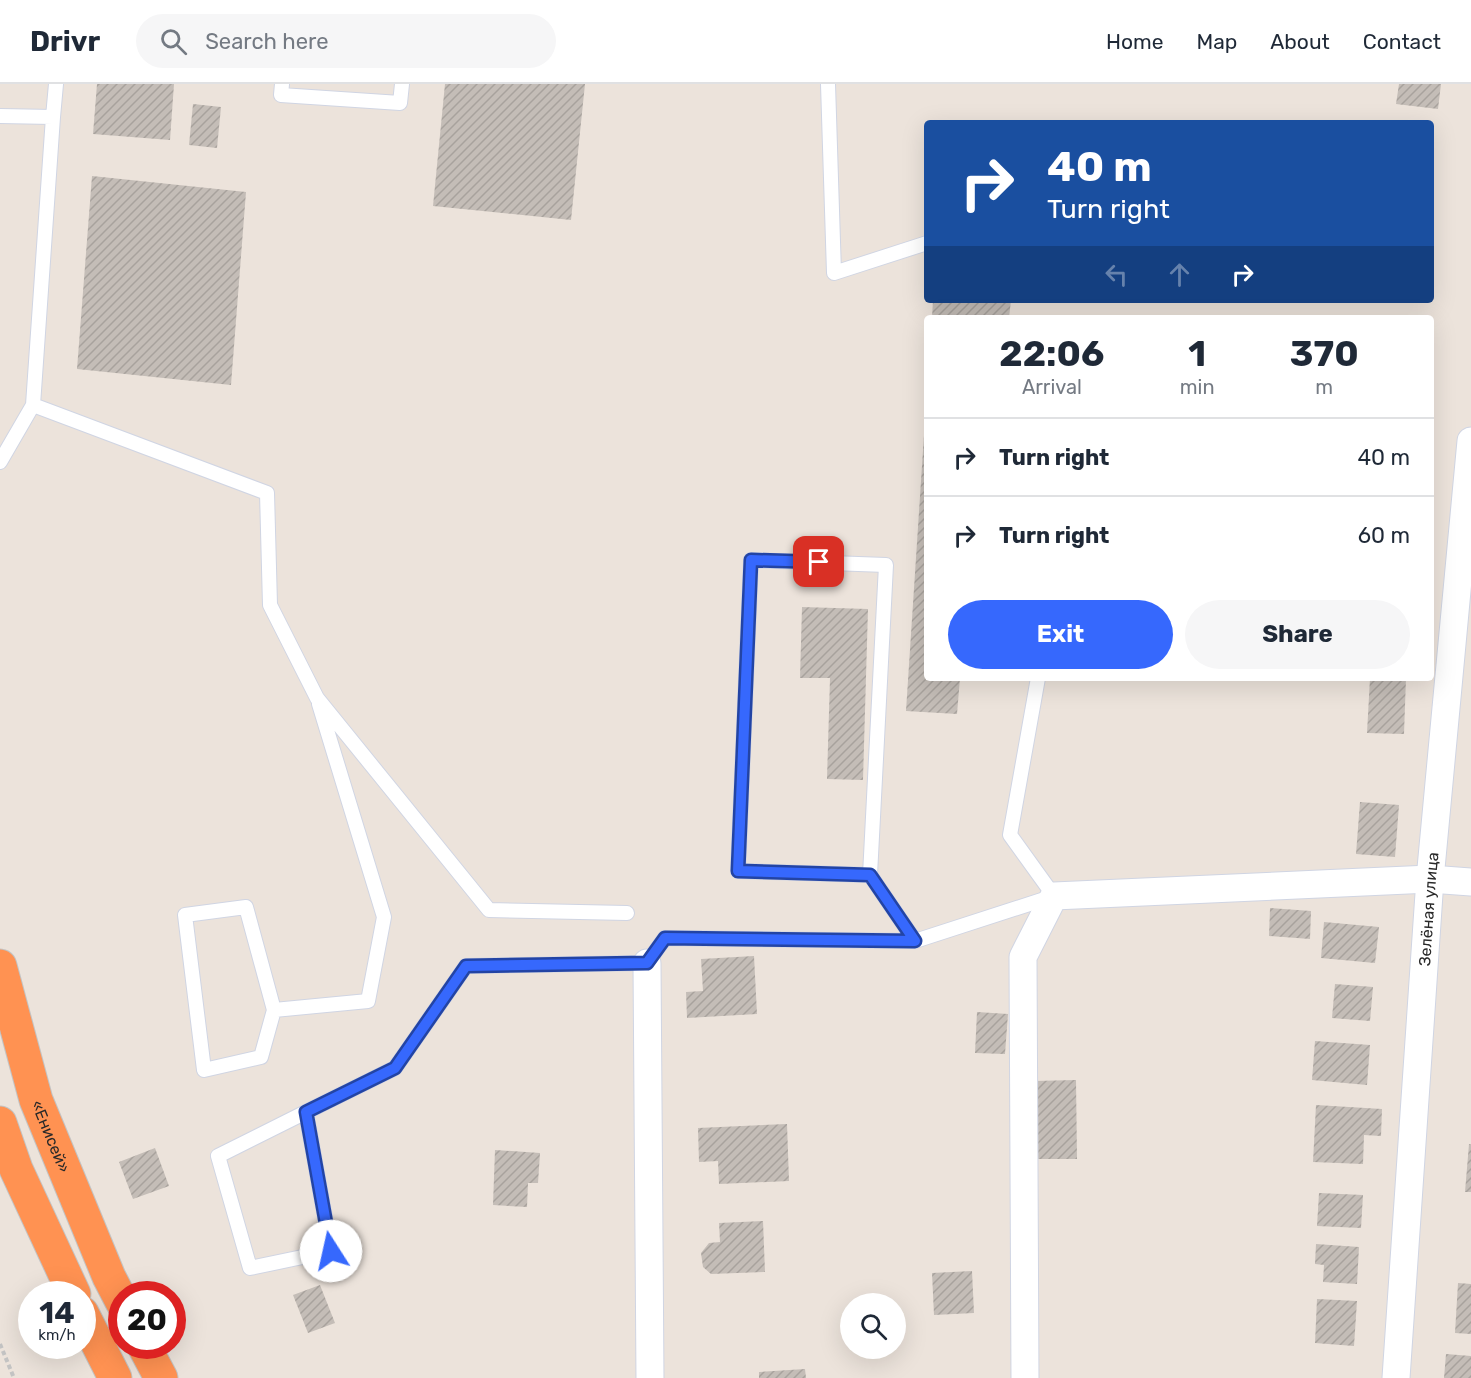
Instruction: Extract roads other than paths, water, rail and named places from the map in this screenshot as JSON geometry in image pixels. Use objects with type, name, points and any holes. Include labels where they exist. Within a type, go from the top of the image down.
[{"type":"highway","name":"«Енисей»","points":[[0,966],[36,1100],[111,1281]]},
{"type":"highway","points":[[0,1123],[16,1169],[68,1281]]},
{"type":"highway","points":[[96,1341],[115,1378]]},
{"type":"highway","points":[[151,1359],[161,1378]]},
{"type":"street","name":"Зелёная улица","points":[[1396,1378],[1430,879],[1471,441]]},
{"type":"street","points":[[1025,1378],[1023,957],[1054,896],[1430,879],[1471,882]]},
{"type":"street","points":[[647,963],[650,1378]]},
{"type":"lane","points":[[0,462],[33,405],[56,84]]},
{"type":"lane","points":[[282,84],[281,95],[400,103],[402,84]]},
{"type":"lane","points":[[828,84],[834,273],[924,244]]},
{"type":"lane","points":[[0,116],[54,117]]},
{"type":"lane","points":[[33,405],[267,493],[270,605],[317,698],[384,917],[368,1001],[274,1010]]},
{"type":"lane","points":[[870,875],[738,871],[751,560],[886,565],[870,875],[915,941]]},
{"type":"lane","points":[[306,1112],[331,1251],[250,1268],[218,1156],[306,1112],[395,1068],[466,966],[647,963],[665,938],[915,941],[1054,896],[1010,835],[1037,681]]},
{"type":"lane","points":[[317,698],[489,910],[627,913]]},
{"type":"lane","points":[[246,907],[274,1010],[261,1057],[204,1070],[185,915],[246,907]]}]
